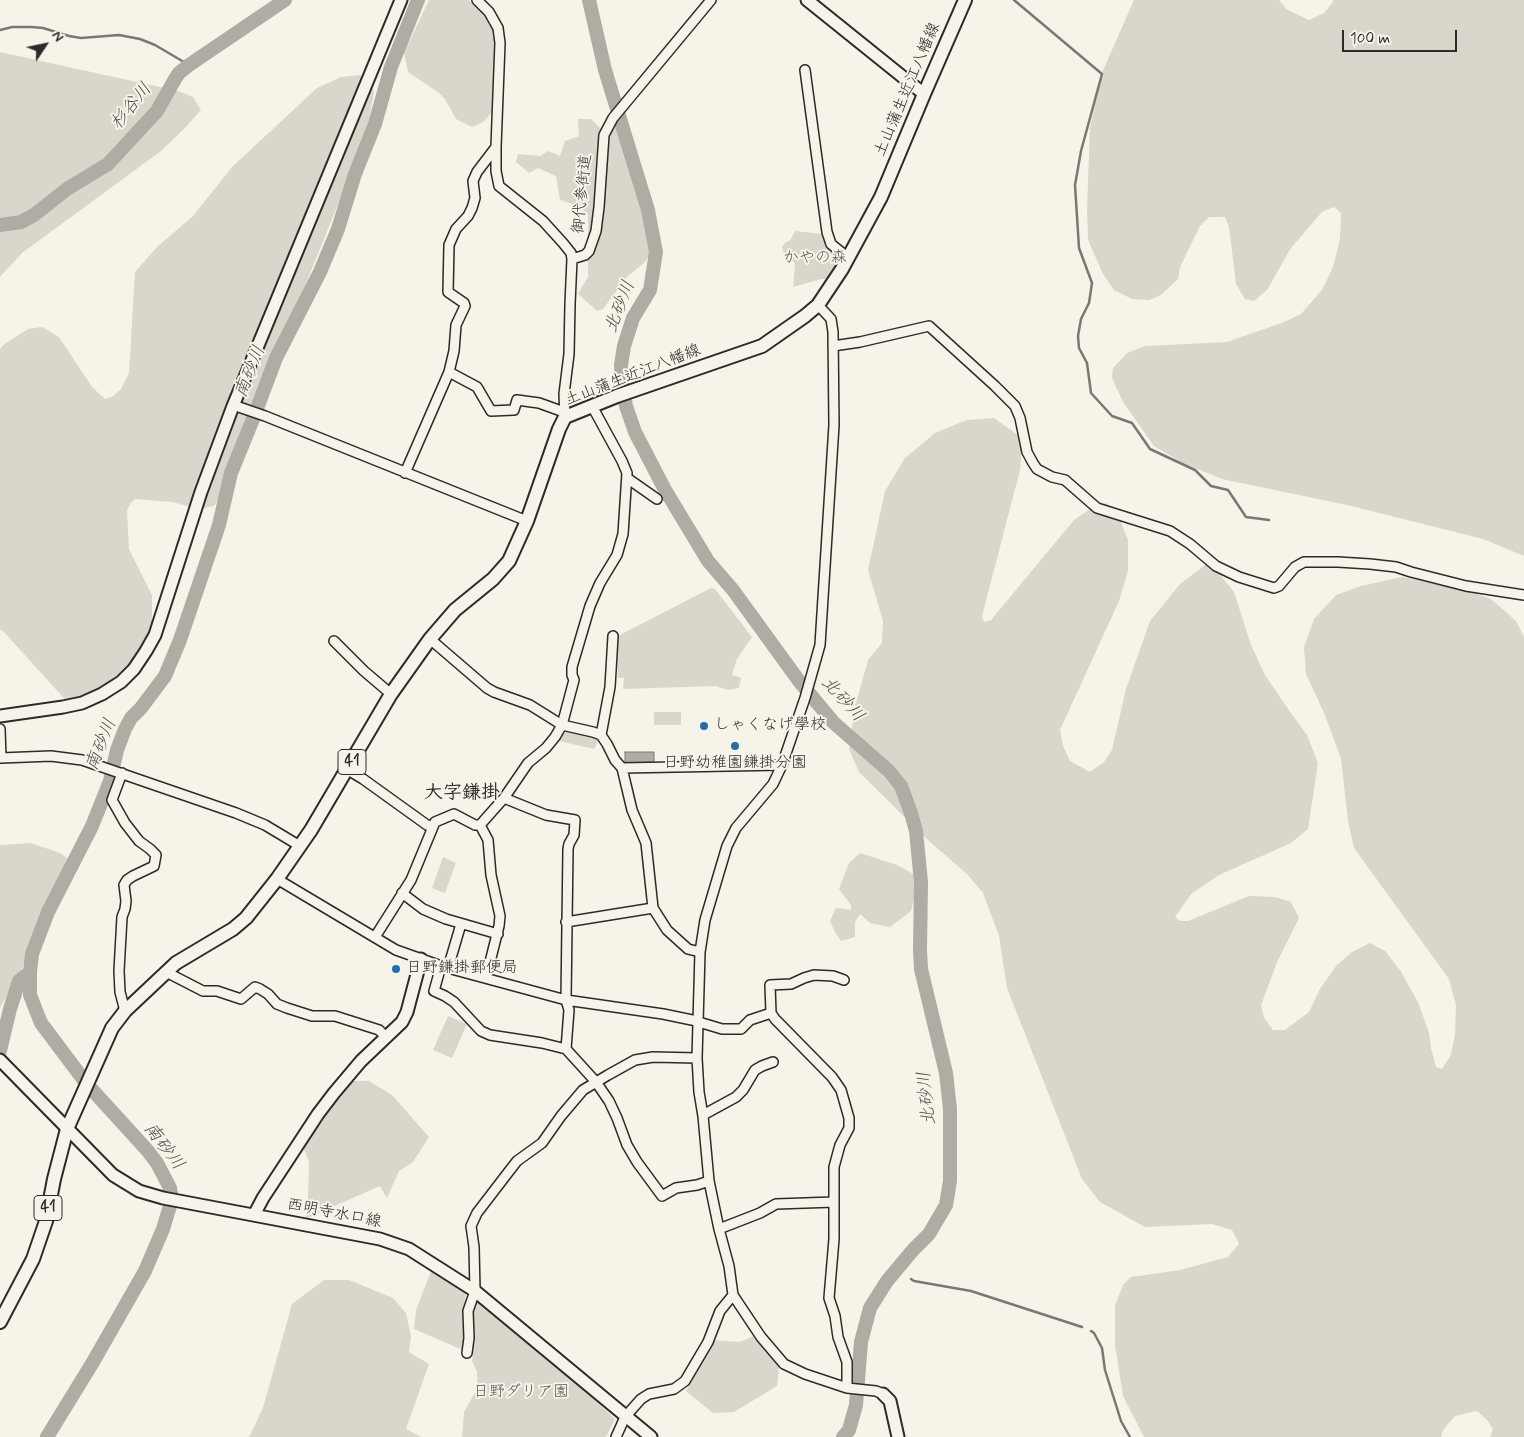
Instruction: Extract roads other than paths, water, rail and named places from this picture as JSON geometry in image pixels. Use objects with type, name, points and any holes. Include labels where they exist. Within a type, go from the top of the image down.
[{"type":"main road","name":"土山蒲生近江八幡線","points":[[0,1322],[33,1259],[46,1222],[54,1179],[67,1129],[112,1028],[125,1010],[176,963],[233,929],[246,918],[278,879],[348,770],[391,694],[430,639],[455,610],[493,579],[509,561],[527,521],[565,414],[762,346],[818,305],[833,283],[881,196],[966,0]]},
{"type":"street","points":[[0,716],[82,703],[102,694],[121,682],[134,669],[155,635],[201,492],[233,405],[401,0]]},
{"type":"street","points":[[449,372],[477,386],[491,411],[514,410],[517,400],[539,403],[565,414],[564,394],[569,354],[571,254],[542,220],[499,186],[496,171],[496,147],[500,44],[498,28],[489,12],[477,0]]},
{"type":"street","name":"御代参街道","points":[[572,259],[585,255],[589,251],[596,231],[604,135],[613,118],[711,0]]},
{"type":"street","points":[[807,0],[924,94]]},
{"type":"street","points":[[805,70],[827,232],[831,244],[847,257]]},
{"type":"street","points":[[405,473],[449,372],[454,352],[456,325],[465,306],[464,303],[448,292],[449,245],[456,229],[468,216],[472,208],[475,198],[473,181],[477,172],[496,147]]},
{"type":"street","points":[[818,305],[831,319],[834,424],[820,645],[805,698],[782,765],[773,784],[736,828],[727,846],[705,920],[700,952],[697,1058],[700,1103],[703,1115],[709,1181],[729,1266],[733,1295],[761,1337],[784,1364],[805,1374],[849,1388],[867,1389],[883,1394],[890,1401],[898,1437]]},
{"type":"street","points":[[833,346],[860,342],[929,326],[1015,406],[1020,418],[1027,452],[1038,469],[1052,477],[1065,480],[1096,508],[1170,531],[1190,544],[1216,566],[1239,577],[1274,588],[1279,586],[1294,567],[1300,563],[1338,562],[1370,564],[1396,566],[1411,572],[1466,586],[1524,595]]},
{"type":"street","points":[[233,405],[265,416],[527,521]]},
{"type":"street","points":[[480,825],[504,798],[523,770],[546,748],[562,725],[574,680],[572,667],[590,606],[600,583],[617,555],[623,534],[626,473],[622,460],[592,406]]},
{"type":"street","points":[[627,478],[657,499]]},
{"type":"street","points":[[600,735],[610,687],[612,636]]},
{"type":"street","points":[[430,639],[486,688],[530,705],[562,725],[600,735],[622,768],[632,810],[646,844],[653,908],[667,930],[688,950],[700,952]]},
{"type":"street","points":[[334,641],[364,671],[391,694]]},
{"type":"street","points":[[0,729],[1,758],[51,756],[82,760],[104,766],[236,812],[265,825],[300,846]]},
{"type":"street","points":[[622,768],[782,765]]},
{"type":"street","points":[[348,770],[363,778],[427,825],[432,826]]},
{"type":"street","points":[[121,773],[112,800],[138,841],[156,855],[154,866],[133,876],[124,885],[126,901],[122,917],[119,971],[120,992],[125,1010]]},
{"type":"street","points":[[504,798],[546,815],[575,820],[574,835],[568,849],[566,1000],[569,1010],[566,1049]]},
{"type":"street","points":[[375,937],[411,880],[435,822],[454,814],[475,825],[480,825]]},
{"type":"street","points":[[480,825],[488,840],[490,875],[500,916],[498,934],[486,978]]},
{"type":"street","points":[[278,879],[396,950],[445,967],[566,1000],[664,1014],[722,1029],[741,1029],[750,1020],[771,1013]]},
{"type":"street","points":[[402,893],[423,909],[446,919],[498,934]]},
{"type":"street","points":[[566,922],[653,908]]},
{"type":"street","points":[[461,924],[434,991],[454,1002],[481,1031],[490,1035],[542,1043],[566,1049],[596,1082],[613,1109],[627,1145],[662,1196],[676,1188],[709,1181]]},
{"type":"street","points":[[254,1215],[262,1198],[318,1114],[361,1061],[402,1022],[407,1012],[422,959]]},
{"type":"street","points":[[166,972],[203,991],[217,991],[241,999],[255,987],[268,994],[277,1004],[287,1008],[312,1016],[335,1016],[379,1030],[386,1037]]},
{"type":"street","points":[[844,980],[834,976],[814,975],[791,984],[770,985],[771,1013],[832,1077],[841,1090],[846,1105],[849,1128],[840,1145],[834,1167],[834,1255],[830,1298],[838,1336],[847,1362],[849,1388]]},
{"type":"street","points":[[467,1353],[469,1338],[468,1312],[475,1290],[474,1247],[471,1226],[477,1213],[517,1161],[542,1143],[583,1090],[596,1082],[635,1060],[653,1057],[697,1058]]},
{"type":"street","name":"西明寺水口線","points":[[0,1060],[113,1176],[139,1191],[163,1198],[380,1239],[409,1249],[475,1290],[651,1437]]},
{"type":"street","points":[[703,1115],[736,1097],[744,1090],[756,1070],[773,1062]]},
{"type":"street","points":[[719,1229],[760,1213],[776,1204],[834,1202]]},
{"type":"street","points":[[616,1437],[625,1417],[641,1399],[649,1394],[674,1389],[685,1381],[708,1342],[720,1311],[733,1295]]},
{"type":"waterway","name":"杉谷川","points":[[0,225],[21,222],[34,215],[67,189],[108,164],[157,111],[179,73],[285,0]]},
{"type":"waterway","name":"南砂川","points":[[47,1437],[145,1271],[163,1229],[172,1199],[170,1188],[157,1163],[86,1083],[41,1023],[30,995],[32,954],[48,912],[92,826],[110,781],[117,750],[125,729],[131,718],[165,676],[180,640],[219,525],[231,473],[276,358],[320,272],[338,229],[355,174],[375,124],[391,67],[418,0]]},
{"type":"waterway","name":"北砂川","points":[[589,0],[605,70],[648,210],[656,252],[650,290],[633,318],[624,346],[621,365],[626,406],[635,432],[664,488],[708,561],[733,590],[799,681],[834,723],[889,771],[901,786],[916,831],[921,882],[921,969],[946,1073],[950,1109],[950,1181],[946,1205],[929,1234],[887,1281],[870,1308],[861,1342],[856,1405],[849,1430],[843,1437]]},
{"type":"waterway","points":[[1014,0],[1102,74],[1081,151],[1075,185],[1079,248],[1092,283],[1089,303],[1081,319],[1078,336],[1079,348],[1087,363],[1091,393],[1112,416],[1132,423],[1150,449],[1195,470],[1211,486],[1228,490],[1246,517],[1269,520]]},
{"type":"waterway","points":[[0,30],[12,27],[43,28],[81,38],[119,35],[140,39],[155,45],[189,65]]},
{"type":"waterway","points":[[0,1051],[19,981],[30,972]]},
{"type":"waterway","name":"北砂川","points":[[898,1267],[902,1270]]},
{"type":"waterway","points":[[911,1279],[971,1291],[1082,1327]]},
{"type":"waterway","points":[[1091,1331],[1102,1348],[1105,1370],[1121,1421],[1130,1437]]},
{"type":"place","name":"しゃくなげ學校","points":[[704,726]]},
{"type":"place","name":"日野幼稚園鎌掛分園","points":[[735,746]]},
{"type":"place","name":"日野鎌掛郵便局","points":[[396,969]]},
{"type":"district","name":"大字鎌掛","points":[[462,794]]},
{"type":"park label","name":"かやの森","points":[[815,259]]},
{"type":"park label","name":"日野ダリア園","points":[[521,1393]]}]
